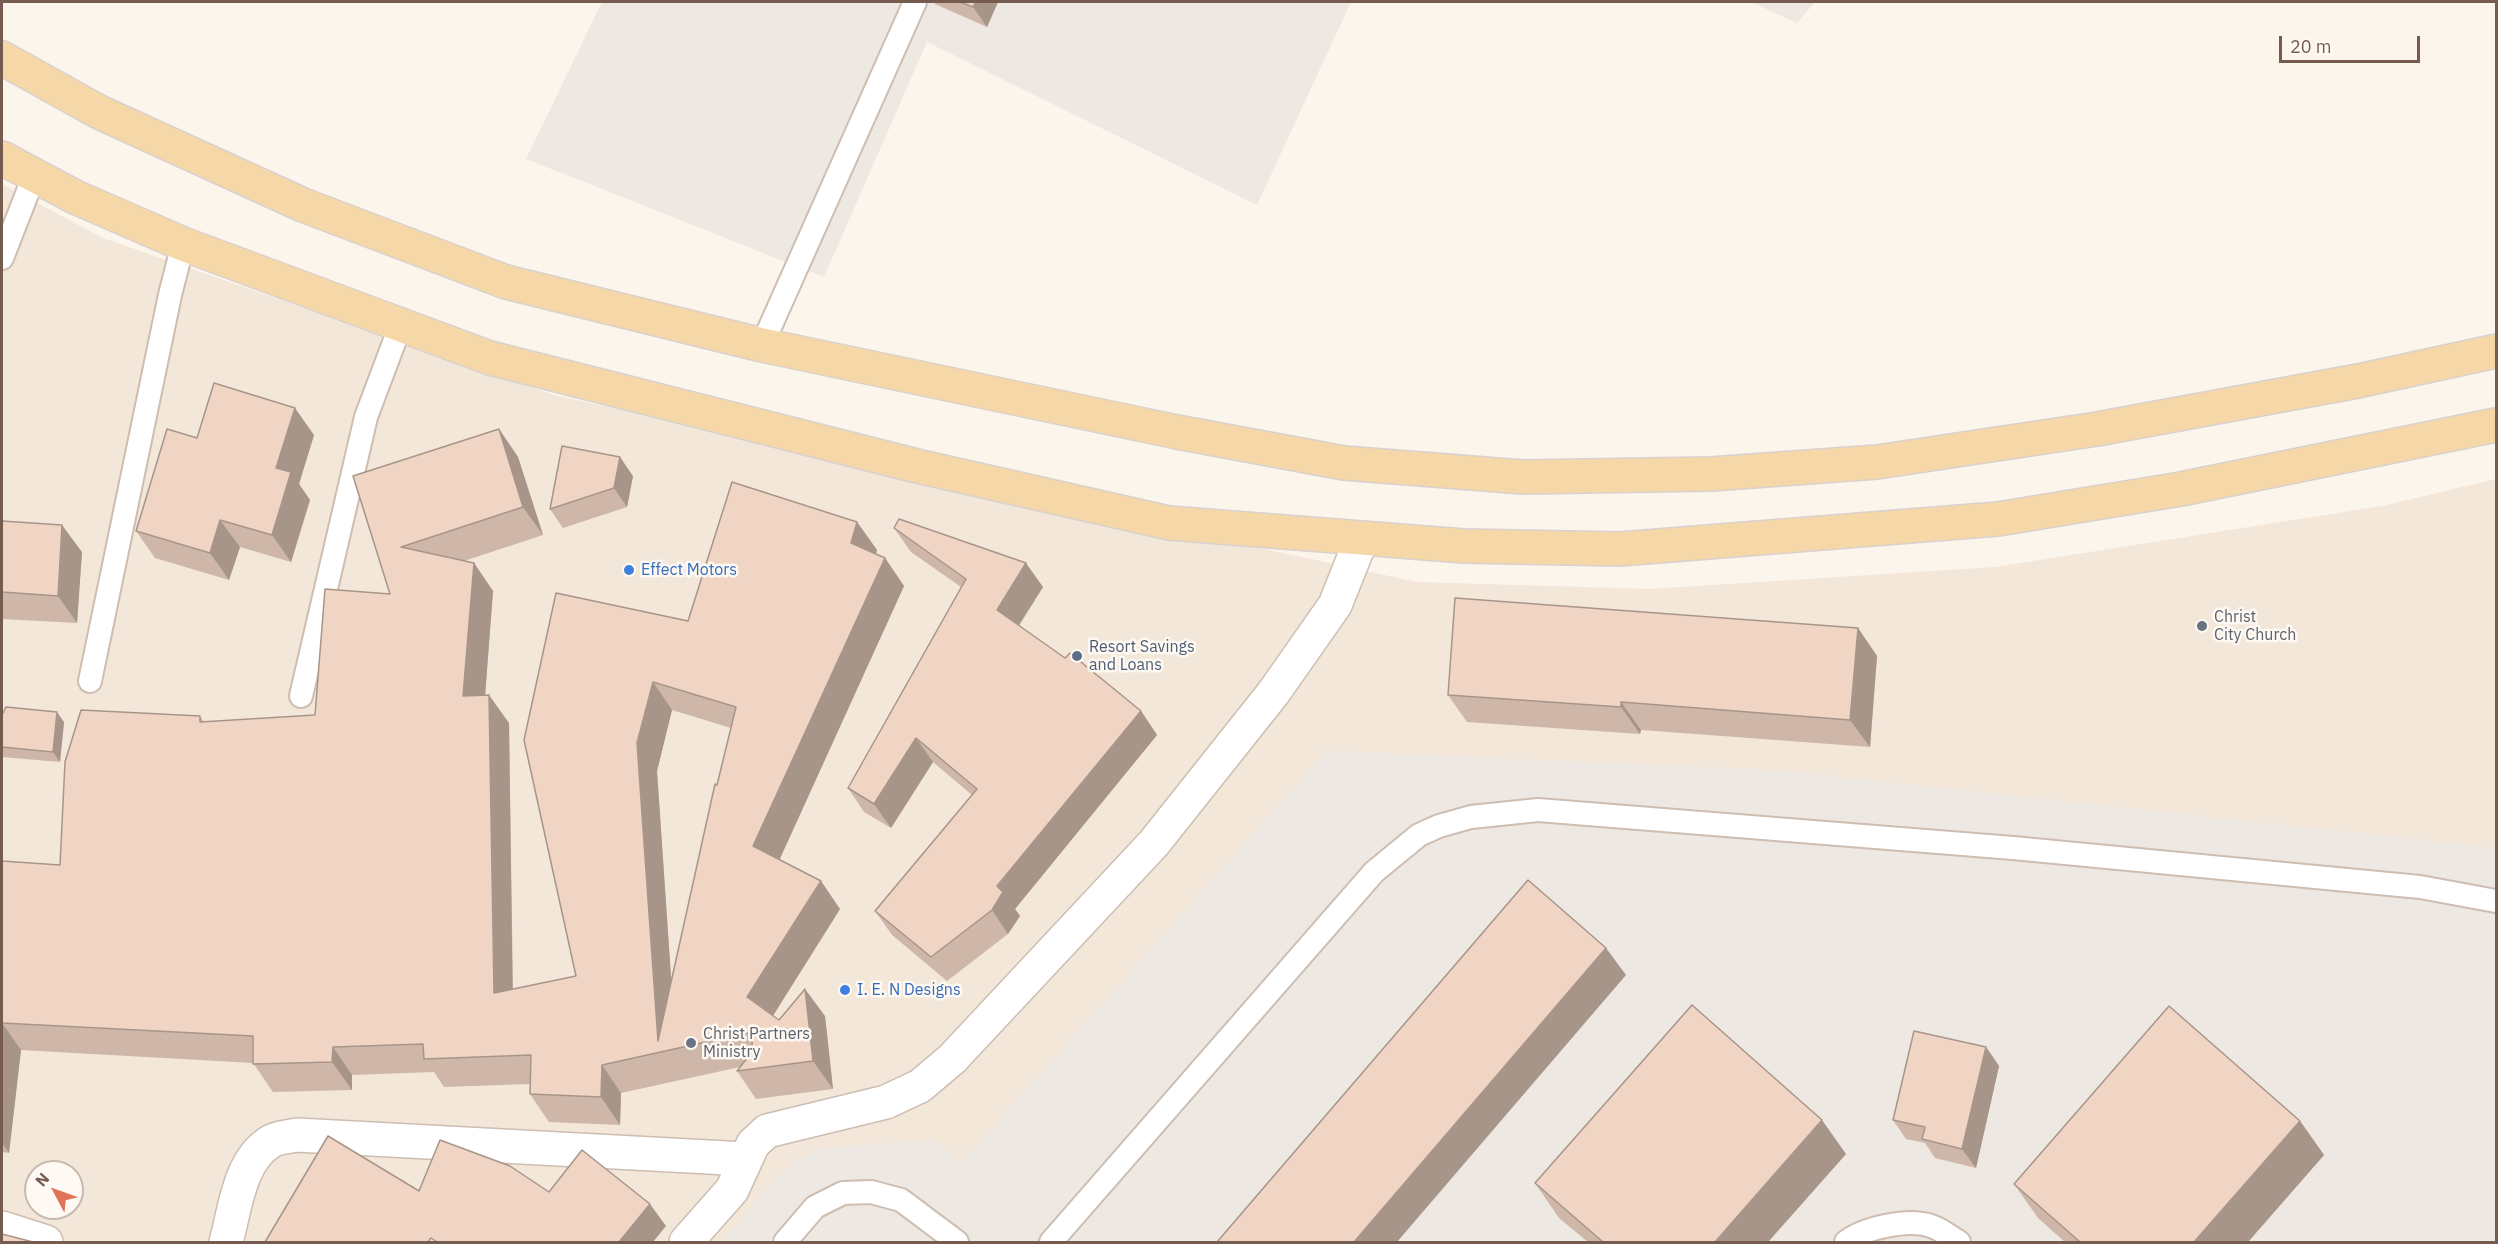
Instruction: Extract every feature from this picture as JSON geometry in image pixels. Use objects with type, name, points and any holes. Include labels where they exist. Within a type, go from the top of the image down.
[{"type":"main road","points":[[2,58],[99,112],[281,196],[506,282],[762,345],[1177,432],[1344,464],[1523,477],[1711,474],[1877,462],[2108,427],[2358,381],[2496,351]]},
{"type":"main road","points":[[2,158],[75,197],[183,244],[502,361],[917,466],[1169,523],[1361,540],[1620,549],[1998,519],[2181,489],[2496,425]]},
{"type":"street","points":[[686,1242],[732,1190],[753,1144],[768,1131],[886,1102],[920,1086],[952,1059],[1154,843],[1274,692],[1335,605],[1361,540]]},
{"type":"street","points":[[226,1242],[247,1166],[255,1153],[272,1140],[297,1135],[746,1159]]},
{"type":"street","points":[[2,1228],[46,1242]]},
{"type":"lane","points":[[762,345],[915,2]]},
{"type":"lane","points":[[2,258],[34,176]]},
{"type":"lane","points":[[90,681],[170,295],[183,244]]},
{"type":"lane","points":[[301,696],[366,417],[401,324]]},
{"type":"lane","points":[[1051,1242],[1374,872],[1419,834],[1471,817],[1538,810],[1978,845],[2420,888],[2496,901]]},
{"type":"lane","points":[[785,1242],[815,1207],[843,1193],[871,1192],[901,1200],[957,1242]]},
{"type":"lane","points":[[1846,1242],[1859,1232],[1889,1225],[1930,1226],[1959,1242]]},
{"type":"shaded area","points":[[602,2],[1351,2],[1257,205],[927,42],[824,277],[526,159]]},
{"type":"shaded area","points":[[1751,2],[1815,2],[1797,23]]},
{"type":"shaded area","points":[[2,184],[103,238],[554,395],[1417,582],[1650,589],[1995,567],[2382,506],[2496,479],[2496,848],[1773,770],[1326,751],[961,1164],[783,1171],[721,1242],[2,1242]]},
{"type":"shaded area","points":[[1326,751],[1773,770],[2496,848],[2496,1242],[721,1242],[783,1171],[799,1159],[821,1148],[933,1140],[961,1163]]},
{"type":"building","points":[[960,2],[976,2],[973,7]]},
{"type":"building","points":[[214,383],[295,408],[276,468],[291,472],[272,535],[220,520],[210,553],[136,531],[167,429],[197,438]]},
{"type":"building","points":[[499,429],[523,507],[401,547],[474,563],[463,696],[489,695],[494,993],[576,976],[524,740],[556,593],[688,621],[732,482],[857,522],[851,543],[885,558],[753,846],[821,881],[747,997],[779,1020],[805,989],[813,1061],[737,1071],[753,1051],[751,1032],[602,1065],[601,1097],[530,1094],[531,1055],[424,1059],[423,1044],[333,1047],[332,1062],[253,1064],[253,1036],[2,1023],[2,861],[60,865],[65,762],[81,710],[200,716],[200,722],[315,715],[325,589],[390,594],[353,476]],"holes":[[[653,682],[736,707],[717,785],[715,784],[658,1041],[637,743]]]},
{"type":"building","points":[[562,446],[620,457],[614,488],[550,509]]},
{"type":"building","points":[[899,519],[1026,563],[997,610],[1065,658],[1070,653],[1141,711],[997,886],[1003,892],[992,910],[931,957],[875,911],[977,789],[916,738],[874,804],[848,788],[966,579],[894,528]]},
{"type":"building","points":[[2,521],[62,525],[58,596],[2,592]]},
{"type":"building","points":[[1455,598],[1858,628],[1850,720],[1621,702],[1621,707],[1448,695]]},
{"type":"building","points":[[6,707],[57,712],[53,752],[2,747],[2,715]]},
{"type":"building","points":[[1528,880],[1606,948],[1354,1242],[1217,1242]]},
{"type":"building","points":[[1692,1005],[1822,1120],[1715,1242],[1603,1242],[1535,1183]]},
{"type":"building","points":[[2169,1006],[2300,1121],[2194,1242],[2080,1242],[2014,1184]]},
{"type":"building","points":[[1914,1031],[1986,1047],[1962,1149],[1922,1139],[1925,1127],[1893,1120]]},
{"type":"building","points":[[328,1136],[419,1191],[440,1140],[510,1166],[549,1192],[582,1150],[650,1204],[619,1242],[437,1242],[431,1238],[428,1242],[265,1242]]},
{"type":"building","points":[[2,1234],[33,1242],[2,1242]]},
{"type":"place","name":"Effect Motors","points":[[629,570]]},
{"type":"place","name":"Christ City Church","points":[[2202,626]]},
{"type":"place","name":"Resort Savings and Loans","points":[[1077,656]]},
{"type":"place","name":"I. E. N Designs","points":[[845,990]]},
{"type":"place","name":"Christ Partners Ministry","points":[[691,1043]]}]
